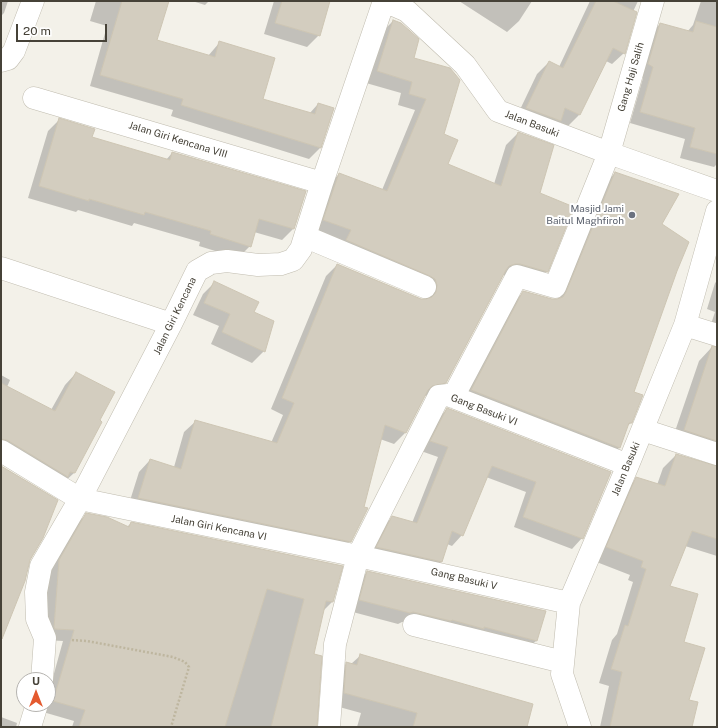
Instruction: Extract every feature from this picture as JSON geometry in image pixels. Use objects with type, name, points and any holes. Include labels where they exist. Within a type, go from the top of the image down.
[{"type":"street","points":[[1,61],[8,60],[14,51],[33,1]]},
{"type":"street","name":"Jalan Basuki","points":[[384,1],[407,11],[464,65],[498,111],[609,154],[717,191]]},
{"type":"street","name":"Jalan Giri Kencana","points":[[43,672],[45,638],[37,619],[36,592],[41,566],[80,500],[197,271],[211,263],[226,261],[258,265],[281,264],[293,260],[301,248],[306,237],[322,183],[384,1]]},
{"type":"street","name":"Gang Haji Salih","points":[[453,397],[517,276],[555,287],[609,154],[653,1]]},
{"type":"street","name":"Jalan Giri Kencana VIII","points":[[34,98],[322,183]]},
{"type":"street","name":"Jalan Basuki","points":[[580,727],[562,674],[569,603],[643,430],[685,326],[717,211]]},
{"type":"street","points":[[306,237],[425,287]]},
{"type":"street","points":[[1,268],[171,324]]},
{"type":"street","points":[[685,326],[717,335]]},
{"type":"street","name":"Gang Basuki VI","points":[[358,556],[439,396],[448,395],[628,465]]},
{"type":"street","points":[[643,430],[717,454]]},
{"type":"street","points":[[1,451],[80,500]]},
{"type":"street","name":"Jalan Giri Kencana VI","points":[[80,500],[358,556]]},
{"type":"street","points":[[332,726],[335,644],[358,556]]},
{"type":"street","name":"Gang Basuki V","points":[[358,556],[569,603]]},
{"type":"street","points":[[414,625],[563,662]]},
{"type":"street","points":[[30,727],[35,712]]},
{"type":"path","points":[[45,638],[87,641],[173,657],[185,662],[189,667],[171,727]]},
{"type":"building","points":[[122,1],[169,1],[157,40],[215,57],[219,41],[275,58],[263,99],[315,114],[318,103],[334,108],[321,148],[181,105],[183,99],[100,75]]},
{"type":"building","points":[[282,1],[330,1],[320,36],[275,23]]},
{"type":"building","points":[[596,1],[613,1],[637,12],[625,54],[613,48],[580,115],[565,108],[561,121],[526,108],[549,61],[563,68]]},
{"type":"building","points":[[393,20],[401,23],[419,39],[414,58],[450,68],[460,80],[444,134],[458,140],[448,164],[501,186],[518,132],[554,145],[540,193],[574,207],[548,272],[520,264],[509,266],[446,383],[432,386],[428,390],[406,433],[385,425],[364,507],[368,508],[351,542],[138,498],[150,459],[181,469],[195,420],[277,443],[294,403],[282,398],[337,264],[421,299],[432,297],[436,292],[437,285],[435,279],[346,240],[351,230],[323,220],[339,173],[387,191],[426,99],[409,94],[412,82],[377,71]]},
{"type":"building","points":[[696,21],[717,27],[717,154],[690,147],[695,128],[640,112],[653,67],[648,64],[660,23],[693,32]]},
{"type":"building","points":[[59,118],[95,129],[92,137],[170,160],[172,152],[306,191],[294,229],[259,219],[251,247],[210,234],[211,231],[145,212],[144,215],[39,186]]},
{"type":"building","points":[[615,172],[679,194],[662,224],[689,242],[677,271],[634,392],[643,395],[632,423],[629,423],[620,448],[471,390],[523,291],[552,299],[563,297]]},
{"type":"building","points":[[214,281],[259,302],[254,312],[274,321],[265,352],[222,332],[230,314],[204,303]]},
{"type":"building","points":[[712,346],[717,347],[717,441],[684,430]]},
{"type":"building","points":[[76,372],[115,392],[100,420],[102,422],[75,473],[70,472],[68,477],[7,440],[1,439],[1,383],[55,411]]},
{"type":"building","points":[[447,408],[611,472],[583,539],[523,517],[536,482],[492,466],[463,536],[452,531],[442,562],[376,547],[392,516],[417,523],[448,447],[430,441]]},
{"type":"building","points":[[676,454],[717,466],[717,539],[692,531],[670,586],[698,594],[684,642],[705,648],[689,700],[698,702],[692,727],[610,727],[622,672],[611,669],[625,625],[628,626],[646,569],[641,567],[643,561],[606,547],[636,477],[665,486]]},
{"type":"building","points":[[1,466],[58,500],[43,538],[30,560],[25,581],[2,639]]},
{"type":"building","points":[[86,513],[107,517],[129,527],[131,522],[343,566],[333,602],[326,601],[314,654],[322,656],[317,727],[271,727],[304,599],[267,589],[225,727],[79,727],[85,710],[56,702],[56,691],[74,630],[55,629],[54,627],[59,560]]},
{"type":"building","points":[[367,571],[546,611],[537,641],[484,627],[484,629],[452,620],[413,612],[410,613],[359,600]]},
{"type":"building","points":[[360,654],[533,704],[527,727],[413,727],[417,713],[344,693],[346,662],[357,665]]},
{"type":"place","name":"Masjid Jami Baitul Maghfiroh","points":[[632,215]]}]
